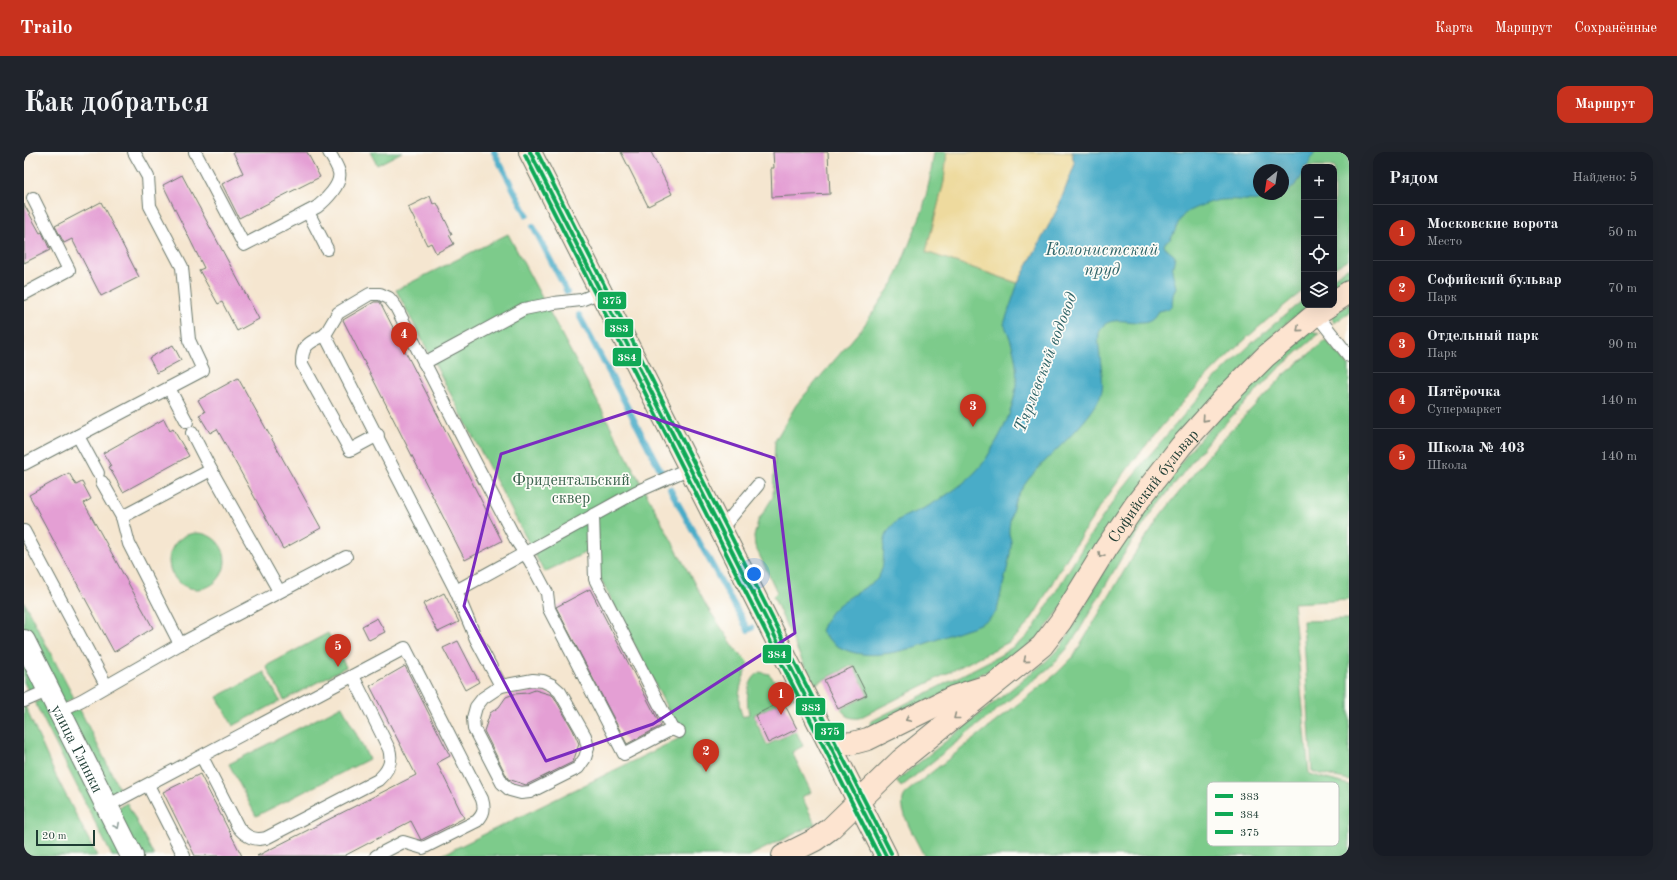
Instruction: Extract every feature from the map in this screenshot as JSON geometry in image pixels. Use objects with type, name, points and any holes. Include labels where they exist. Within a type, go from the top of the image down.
[{"type":"main road","points":[[530,152],[886,856]]},
{"type":"main road","points":[[1337,300],[1349,292]]},
{"type":"main road","name":"Софийский бульвар","points":[[783,856],[815,840],[830,829],[901,760],[1042,646],[1061,621],[1106,548],[1136,504],[1181,446],[1227,395],[1266,356],[1323,310]]},
{"type":"main road","name":"Софийский бульвар","points":[[830,745],[853,743],[868,739],[953,697],[996,683]]},
{"type":"street","name":"улица Глинки","points":[[24,641],[132,856]]},
{"type":"lane","points":[[24,464],[204,370],[189,340],[182,267],[150,206],[148,177],[134,152]]},
{"type":"lane","points":[[195,152],[244,245],[308,212],[324,202],[337,182],[339,174],[329,152]]},
{"type":"lane","points":[[24,294],[69,270],[33,198]]},
{"type":"lane","points":[[308,212],[327,249]]},
{"type":"lane","points":[[424,363],[524,309],[554,303],[581,300],[601,292]]},
{"type":"lane","points":[[378,435],[350,450],[302,364],[302,355],[305,347],[312,341],[325,335],[338,313],[370,294],[380,294],[389,298],[396,307],[516,540],[525,553],[547,593],[549,609],[624,754],[675,731],[595,579],[593,515]]},
{"type":"lane","points":[[1323,310],[1349,356]]},
{"type":"lane","points":[[325,335],[378,435],[456,591],[476,639],[501,686]]},
{"type":"lane","points":[[169,388],[211,470],[280,592]]},
{"type":"lane","points":[[78,436],[122,517],[129,544],[180,644]]},
{"type":"lane","points":[[456,591],[636,492],[690,468]]},
{"type":"lane","points":[[122,517],[211,470]]},
{"type":"lane","points":[[721,528],[758,485]]},
{"type":"lane","points":[[24,531],[106,686]]},
{"type":"lane","points":[[59,711],[82,700],[180,644],[346,557]]},
{"type":"lane","points":[[107,806],[202,757],[405,648],[482,799],[485,808],[483,815],[477,821],[423,848],[403,842],[376,856]]},
{"type":"lane","points":[[202,757],[238,827],[245,835],[255,839],[266,838],[378,780],[389,767],[391,755],[353,676]]},
{"type":"lane","points":[[533,680],[543,681],[552,685],[560,692],[585,736],[588,748],[585,758],[578,768],[530,792],[521,793],[510,790],[502,783],[474,730],[473,718],[476,707],[483,698],[501,686],[533,680]]},
{"type":"lane","points":[[24,701],[49,690]]},
{"type":"lane","points":[[148,785],[184,856]]},
{"type":"highlighted area","points":[[632,411],[774,458],[795,633],[653,724],[546,761],[464,606],[501,454]]},
{"type":"green space","points":[[370,152],[402,152],[377,165]]},
{"type":"green space","points":[[934,152],[947,152],[944,182],[926,252],[1017,283],[1057,210],[1075,164],[1072,152],[1349,152],[1349,259],[1337,266],[1337,164],[1301,164],[1301,292],[1225,358],[1177,409],[1155,435],[1098,510],[1059,571],[1037,610],[1025,627],[1017,635],[1009,642],[859,718],[853,718],[841,709],[868,695],[853,665],[813,685],[773,596],[777,592],[755,546],[754,537],[758,521],[773,497],[775,441],[796,405],[863,327],[895,280],[923,209]]},
{"type":"green space","name":"Фридентальский сквер","points":[[508,234],[707,607],[737,651],[749,663],[739,696],[740,710],[743,717],[749,714],[747,696],[750,685],[755,676],[760,672],[769,674],[776,682],[792,692],[795,696],[753,715],[767,745],[796,731],[803,746],[792,752],[811,792],[802,797],[815,824],[749,856],[440,856],[682,737],[587,552],[544,572],[396,290]]},
{"type":"green space","points":[[1349,267],[1349,278],[1337,286],[1337,275]]},
{"type":"green space","points":[[1301,302],[1301,308],[1307,308],[1290,320],[1259,348],[1039,637],[1003,663],[874,729],[870,722],[999,656],[1022,641],[1032,631],[1089,537],[1119,493],[1146,459],[1214,380],[1253,342]]},
{"type":"green space","points":[[1349,304],[1349,313],[1334,323],[1332,315]]},
{"type":"green space","points":[[1311,330],[1319,334],[1278,369],[1208,441],[1151,514],[1122,557],[1079,631],[1066,650],[1050,667],[901,787],[896,781],[1045,662],[1061,646],[1115,552],[1143,509],[1202,436],[1272,363]]},
{"type":"green space","points":[[1326,340],[1349,366],[1349,600],[1293,603],[1309,774],[1338,782],[1207,782],[1207,846],[1339,846],[1339,782],[1349,785],[1349,856],[924,856],[906,820],[903,805],[903,798],[905,795],[908,791],[1056,674],[1074,656],[1130,561],[1158,519],[1215,447],[1284,375]]},
{"type":"green space","points":[[197,533],[208,535],[217,541],[223,550],[225,561],[223,572],[217,581],[208,587],[197,589],[186,587],[177,581],[171,572],[169,561],[171,550],[177,541],[186,535]]},
{"type":"green space","points":[[24,602],[74,698],[63,704],[24,629]]},
{"type":"green space","points":[[1349,620],[1349,780],[1312,772],[1303,621]]},
{"type":"green space","points":[[328,633],[346,667],[284,700],[266,666]]},
{"type":"green space","points":[[24,651],[43,688],[30,695],[24,682]]},
{"type":"green space","points":[[264,672],[280,701],[233,726],[217,697]]},
{"type":"green space","points":[[46,697],[126,856],[112,856],[35,703]]},
{"type":"green space","points":[[25,706],[54,772],[97,856],[24,856]]},
{"type":"green space","points":[[342,706],[369,759],[256,816],[229,764]]},
{"type":"green space","points":[[79,708],[121,792],[110,798],[67,714]]},
{"type":"green space","points":[[127,803],[154,856],[138,856],[115,809]]},
{"type":"sand","points":[[947,152],[1072,152],[1075,164],[1057,210],[1018,283],[926,252],[944,182]]},
{"type":"water","name":"Колонистский пруд","points":[[1072,152],[1315,152],[1309,164],[1301,164],[1301,177],[1289,191],[1289,164],[1253,164],[1253,200],[1218,200],[1204,204],[1187,212],[1179,221],[1173,235],[1164,244],[1165,248],[1175,256],[1172,271],[1176,287],[1172,305],[1168,309],[1158,311],[1154,317],[1145,322],[1111,321],[1101,328],[1099,333],[1099,348],[1103,383],[1099,400],[1084,422],[1030,478],[1016,499],[1009,526],[1011,544],[1009,562],[997,611],[993,616],[983,623],[903,650],[885,654],[850,652],[835,644],[821,631],[829,615],[838,605],[877,579],[881,573],[886,534],[894,523],[927,507],[950,493],[968,479],[983,463],[1004,427],[1014,398],[1016,369],[1010,339],[1004,324],[1018,283],[1057,210],[1075,164]]},
{"type":"building","points":[[233,152],[307,152],[320,177],[239,218],[222,184],[243,173]]},
{"type":"building","points":[[621,152],[651,152],[672,194],[648,206]]},
{"type":"building","points":[[773,152],[828,152],[830,194],[772,197],[771,168],[774,168]]},
{"type":"building","points":[[182,175],[259,319],[237,331],[222,302],[218,304],[199,270],[204,268],[163,185]]},
{"type":"building","points":[[430,196],[433,204],[437,203],[452,234],[449,235],[454,244],[436,253],[431,243],[427,245],[408,207]]},
{"type":"building","points":[[101,202],[139,277],[101,296],[72,239],[64,243],[55,226]]},
{"type":"building","points":[[24,204],[40,233],[42,232],[50,250],[24,263]]},
{"type":"building","points":[[374,302],[380,302],[502,541],[465,560],[343,320]]},
{"type":"building","points":[[173,345],[181,360],[157,373],[149,358]]},
{"type":"building","points":[[238,378],[321,528],[283,549],[217,429],[210,433],[199,415],[205,412],[198,400]]},
{"type":"building","points":[[164,419],[170,431],[173,429],[189,456],[123,492],[103,453]]},
{"type":"building","points":[[69,473],[76,485],[82,482],[91,499],[84,503],[153,628],[114,652],[29,495]]},
{"type":"building","points":[[590,589],[661,726],[627,744],[556,607]]},
{"type":"building","points":[[444,593],[459,622],[438,632],[423,604]]},
{"type":"building","points":[[377,618],[385,632],[369,640],[362,626]]},
{"type":"building","points":[[458,641],[479,682],[465,690],[443,648]]},
{"type":"building","points":[[405,666],[450,756],[437,763],[464,818],[421,840],[411,821],[344,856],[257,856],[416,775],[370,686]]},
{"type":"building","points":[[853,667],[867,695],[838,709],[824,680]]},
{"type":"building","points":[[535,690],[554,697],[573,730],[579,744],[573,762],[526,785],[508,779],[484,731],[490,713],[499,707],[506,697]]},
{"type":"building","points":[[783,701],[797,729],[768,743],[755,715]]},
{"type":"building","points":[[200,774],[242,856],[195,856],[163,792]]},
{"type":"waterway","points":[[494,152],[527,215]]},
{"type":"waterway","points":[[533,226],[567,292]]},
{"type":"waterway","points":[[579,315],[662,473]]},
{"type":"waterway","points":[[670,489],[748,630],[752,628]]},
{"type":"transit line","name":"383","points":[[530,152],[886,856]]},
{"type":"transit line","name":"375","points":[[537,152],[891,853]]},
{"type":"transit line","name":"384","points":[[525,155],[879,856]]},
{"type":"place","name":"Пятёрочка","points":[[404,355]]},
{"type":"place","name":"Отдельный парк","points":[[973,427]]},
{"type":"place","name":"Школа № 403","points":[[338,667]]},
{"type":"place","name":"Московские ворота","points":[[781,715]]},
{"type":"place","name":"Софийский бульвар","points":[[706,772]]},
{"type":"water label","name":"Тярлевский водовод","points":[[1045,362]]}]
